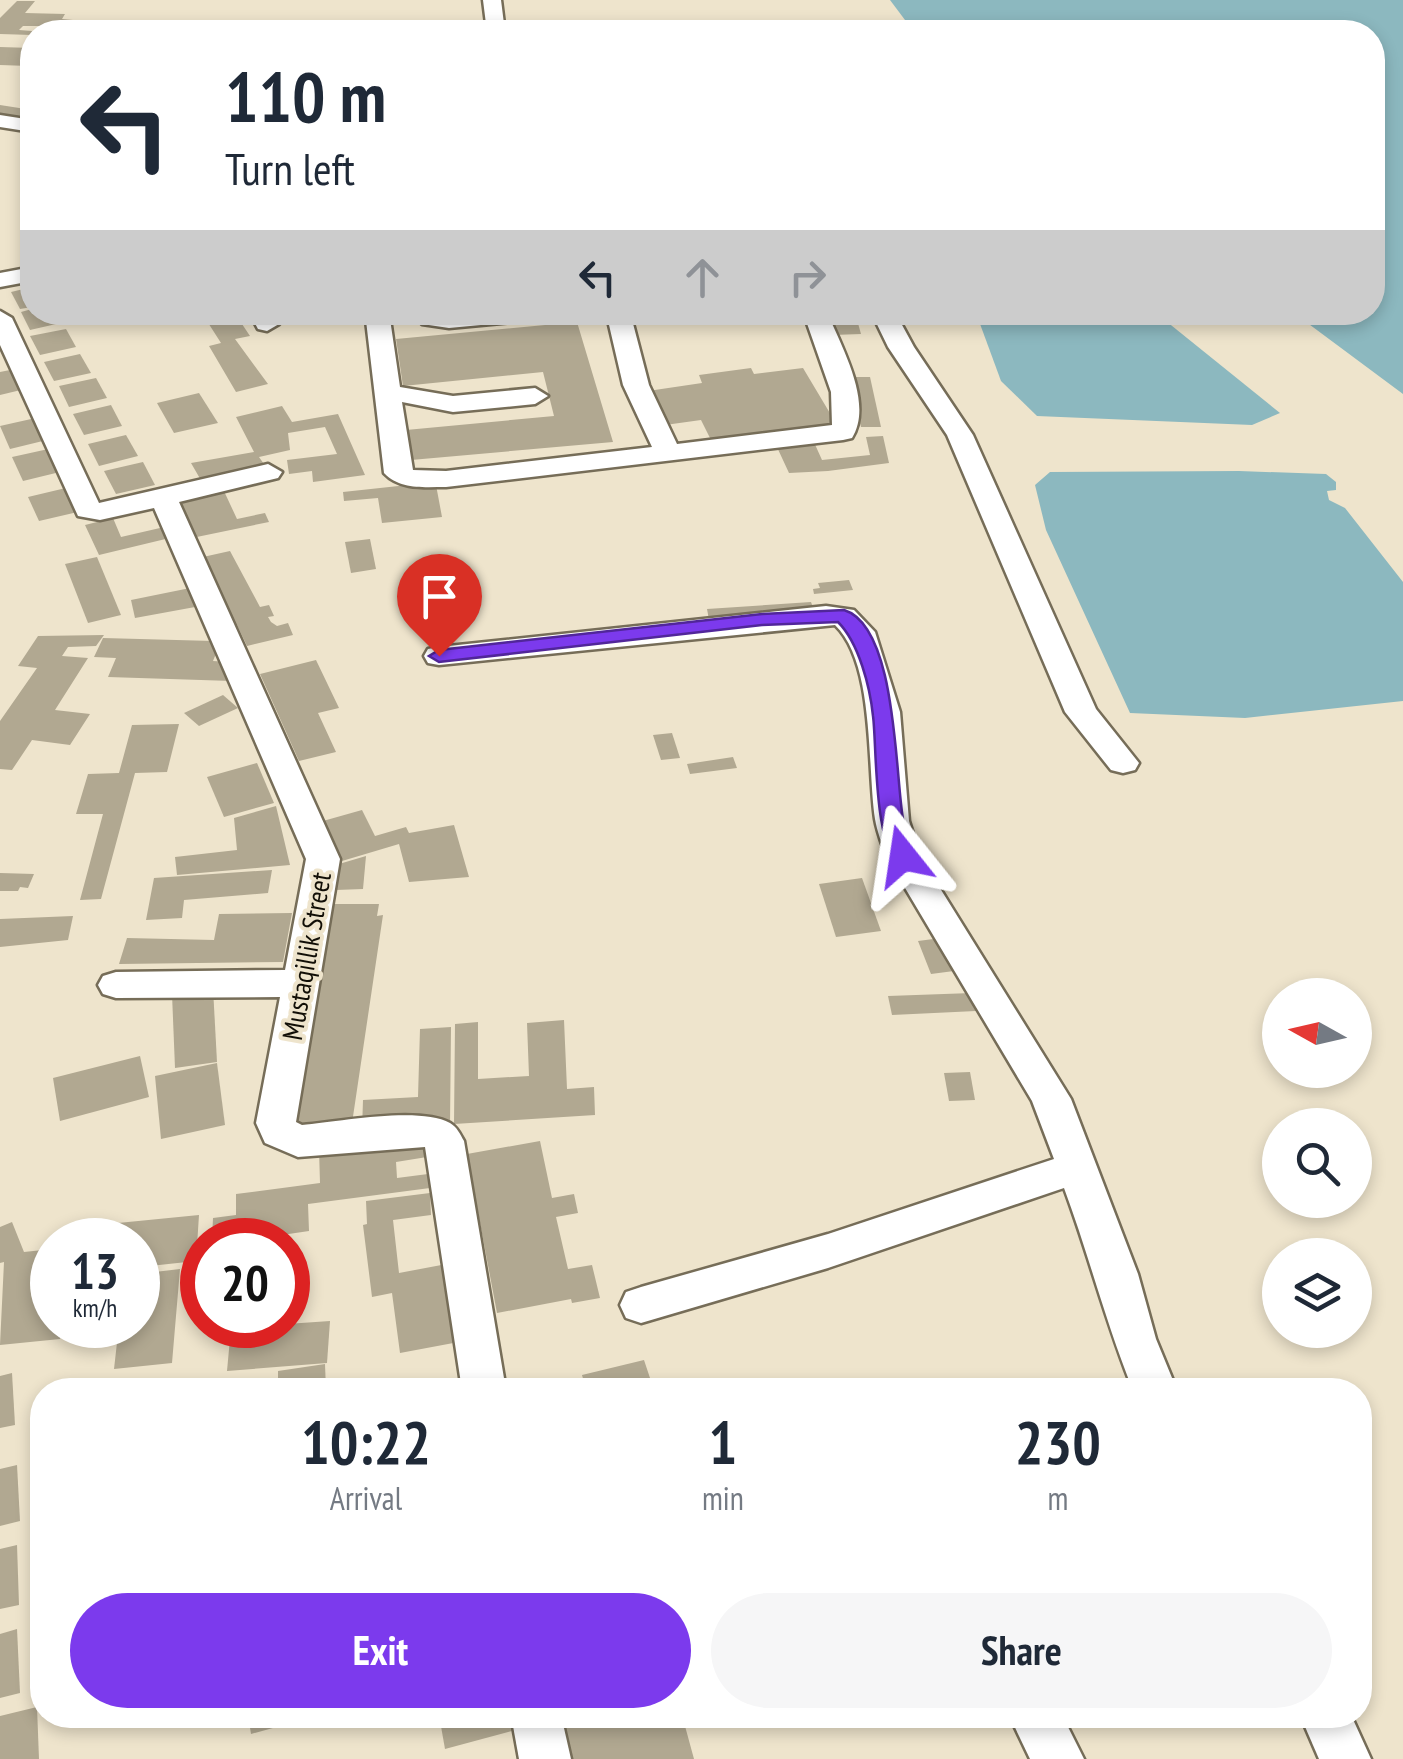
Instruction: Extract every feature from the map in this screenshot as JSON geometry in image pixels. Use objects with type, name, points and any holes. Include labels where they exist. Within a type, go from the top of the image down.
[{"type":"street","points":[[0,318],[88,510],[100,512],[268,472]]},
{"type":"street","points":[[378,325],[390,395],[396,468],[402,476],[446,479],[835,434],[848,428],[835,363],[820,325]]},
{"type":"street","points":[[629,325],[636,385],[668,453]]},
{"type":"street","points":[[890,325],[960,435],[1081,712],[1122,763]]},
{"type":"street","points":[[390,395],[413,394],[453,404],[535,396]]},
{"type":"street","name":"Mustaqillik Street","points":[[163,497],[323,859],[276,1123],[279,1132],[298,1140],[424,1132],[437,1134],[444,1141],[482,1378]]},
{"type":"street","points":[[439,656],[762,620],[826,615],[844,616],[853,622],[884,712],[892,822],[903,856],[1051,1099],[1150,1378]]},
{"type":"street","points":[[116,985],[303,983]]},
{"type":"street","points":[[641,1305],[828,1251],[1076,1168]]},
{"type":"street","points":[[539,1728],[545,1759]]},
{"type":"street","points":[[1041,1728],[1058,1759]]},
{"type":"street","points":[[1331,1728],[1344,1759]]},
{"type":"water","points":[[890,0],[1403,0],[1403,394],[1310,325],[1385,325],[1385,20],[905,20]]},
{"type":"water","points":[[980,325],[1171,325],[1280,413],[1252,425],[1037,416],[1001,381]]},
{"type":"water","points":[[1050,472],[1326,474],[1336,482],[1336,490],[1327,491],[1329,500],[1345,508],[1403,582],[1403,701],[1245,718],[1130,713],[1046,530],[1035,485]]},
{"type":"building","points":[[17,1],[35,1],[25,13],[65,14],[62,19],[73,20],[20,20],[20,35],[0,34],[0,18]]},
{"type":"building","points":[[0,47],[20,48],[20,66],[0,65]]},
{"type":"building","points":[[0,105],[20,108],[20,119],[0,116]]},
{"type":"building","points":[[20,290],[20,309],[11,292]]},
{"type":"building","points":[[209,325],[243,325],[250,336],[235,339],[268,384],[236,392],[209,346],[221,343]]},
{"type":"building","points":[[578,325],[613,442],[411,460],[406,430],[554,416],[543,372],[403,386],[396,339]]},
{"type":"building","points":[[831,325],[858,325],[861,334],[833,335]]},
{"type":"building","points":[[66,329],[76,347],[40,355],[30,336]]},
{"type":"building","points":[[80,354],[91,373],[54,381],[44,362]]},
{"type":"building","points":[[751,368],[754,374],[803,368],[837,425],[713,444],[701,420],[665,425],[648,391],[702,383],[699,375]]},
{"type":"building","points":[[15,369],[25,389],[0,395],[0,372]]},
{"type":"building","points":[[847,377],[870,377],[881,427],[861,427]]},
{"type":"building","points":[[96,378],[107,398],[69,407],[59,386]]},
{"type":"building","points":[[199,393],[218,423],[174,433],[157,403]]},
{"type":"building","points":[[111,405],[122,426],[84,435],[73,414]]},
{"type":"building","points":[[282,406],[292,422],[338,414],[365,475],[313,482],[312,471],[289,474],[287,460],[337,454],[325,427],[288,433],[290,450],[259,457],[266,467],[202,482],[191,463],[254,452],[236,417]]},
{"type":"building","points":[[40,417],[51,439],[10,449],[0,426]]},
{"type":"building","points":[[126,435],[138,456],[99,466],[88,444]]},
{"type":"building","points":[[883,436],[889,463],[828,471],[789,473],[776,445],[813,440],[822,460],[870,455],[866,437]]},
{"type":"building","points":[[53,448],[64,471],[23,481],[12,457]]},
{"type":"building","points":[[143,462],[155,485],[116,494],[104,471]]},
{"type":"building","points":[[436,485],[442,517],[382,523],[378,498],[344,501],[343,492]]},
{"type":"building","points":[[70,487],[82,511],[39,521],[28,497]]},
{"type":"building","points":[[223,489],[237,519],[265,513],[269,522],[187,539],[170,498]]},
{"type":"building","points":[[113,518],[121,537],[173,525],[178,536],[99,555],[85,525]]},
{"type":"building","points":[[370,539],[376,569],[351,573],[345,542]]},
{"type":"building","points":[[230,551],[260,607],[269,605],[274,616],[268,617],[271,622],[277,626],[288,623],[293,635],[247,646],[237,625],[224,628],[194,559]]},
{"type":"building","points":[[97,557],[121,615],[88,623],[65,564]]},
{"type":"building","points":[[849,580],[853,590],[814,594],[813,589],[820,588],[818,583]]},
{"type":"building","points":[[200,586],[206,605],[135,618],[131,600]]},
{"type":"building","points":[[811,602],[814,610],[709,620],[707,609]]},
{"type":"building","points":[[104,635],[96,646],[68,647],[62,656],[88,658],[55,710],[90,714],[70,745],[32,740],[12,770],[0,769],[0,721],[37,668],[18,666],[38,636]]},
{"type":"building","points":[[103,638],[213,641],[217,651],[213,661],[229,662],[232,681],[108,677],[116,658],[94,657]]},
{"type":"building","points":[[316,660],[339,708],[318,713],[336,752],[299,761],[260,674]]},
{"type":"building","points":[[223,695],[238,708],[199,726],[184,713]]},
{"type":"building","points":[[179,724],[167,772],[135,773],[101,899],[80,900],[103,814],[76,814],[88,774],[119,773],[132,725]]},
{"type":"building","points":[[672,733],[680,758],[661,760],[653,735]]},
{"type":"building","points":[[733,757],[737,768],[690,774],[687,764]]},
{"type":"building","points":[[257,763],[274,803],[224,817],[207,777]]},
{"type":"building","points":[[276,806],[290,865],[177,875],[175,857],[237,850],[234,818]]},
{"type":"building","points":[[362,810],[375,836],[406,827],[409,833],[454,825],[469,877],[409,882],[399,844],[342,861],[323,821]]},
{"type":"building","points":[[366,856],[363,889],[336,890],[339,864]]},
{"type":"building","points":[[272,870],[268,893],[184,900],[182,918],[146,920],[154,878]]},
{"type":"building","points":[[0,873],[34,874],[28,888],[0,891]]},
{"type":"building","points":[[862,878],[881,931],[836,937],[819,884]]},
{"type":"building","points":[[332,904],[379,904],[377,916],[383,915],[351,1130],[293,1130]]},
{"type":"building","points":[[292,913],[283,962],[119,964],[127,938],[214,940],[219,914]]},
{"type":"building","points":[[73,916],[68,940],[0,947],[0,919]]},
{"type":"building","points":[[941,938],[954,971],[931,974],[918,941]]},
{"type":"building","points":[[213,988],[217,1062],[175,1068],[172,994]]},
{"type":"building","points":[[972,993],[976,1011],[892,1015],[888,996]]},
{"type":"building","points":[[564,1020],[567,1089],[594,1087],[595,1115],[454,1124],[455,1024],[478,1022],[478,1079],[529,1076],[527,1023]]},
{"type":"building","points":[[451,1027],[450,1125],[362,1130],[363,1100],[418,1097],[420,1029]]},
{"type":"building","points":[[140,1056],[149,1097],[60,1121],[53,1078]]},
{"type":"building","points":[[217,1063],[225,1125],[161,1139],[155,1076]]},
{"type":"building","points":[[970,1072],[975,1100],[949,1101],[944,1073]]},
{"type":"building","points":[[425,1135],[427,1157],[396,1162],[397,1178],[428,1174],[430,1188],[308,1204],[309,1218],[213,1218],[236,1215],[236,1194],[320,1183],[319,1149]]},
{"type":"building","points":[[540,1141],[552,1198],[574,1194],[578,1213],[556,1217],[568,1269],[592,1265],[600,1298],[572,1303],[571,1299],[497,1313],[467,1154]]},
{"type":"building","points":[[430,1193],[431,1215],[393,1220],[399,1273],[452,1263],[464,1341],[400,1353],[392,1293],[372,1297],[363,1225],[367,1224],[366,1201]]},
{"type":"building","points":[[199,1215],[180,1218],[180,1263],[160,1265],[160,1219]]},
{"type":"building","points":[[12,1222],[24,1252],[30,1251],[30,1342],[0,1345],[4,1262],[0,1263],[0,1227]]},
{"type":"building","points":[[180,1269],[172,1363],[114,1369],[116,1348],[160,1348],[160,1271]]},
{"type":"building","points":[[330,1321],[327,1363],[227,1371],[229,1348],[310,1348],[310,1322]]},
{"type":"building","points":[[644,1360],[650,1378],[583,1378],[582,1375]]},
{"type":"building","points":[[325,1364],[326,1378],[278,1378],[278,1371]]},
{"type":"building","points":[[12,1373],[15,1425],[0,1428],[0,1376]]},
{"type":"building","points":[[17,1465],[20,1521],[0,1526],[0,1469]]},
{"type":"building","points":[[17,1545],[19,1605],[0,1609],[0,1549]]},
{"type":"building","points":[[17,1629],[20,1693],[0,1698],[0,1634]]},
{"type":"building","points":[[30,1709],[30,1728],[38,1728],[39,1759],[0,1759],[0,1716]]},
{"type":"building","points":[[250,1728],[273,1728],[251,1734]]},
{"type":"building","points":[[441,1728],[511,1728],[512,1731],[445,1749]]},
{"type":"building","points":[[563,1728],[686,1728],[694,1759],[570,1759]]},
{"type":"route","points":[[439,656],[762,620],[844,616],[860,632],[884,712],[892,822],[903,856]]}]
